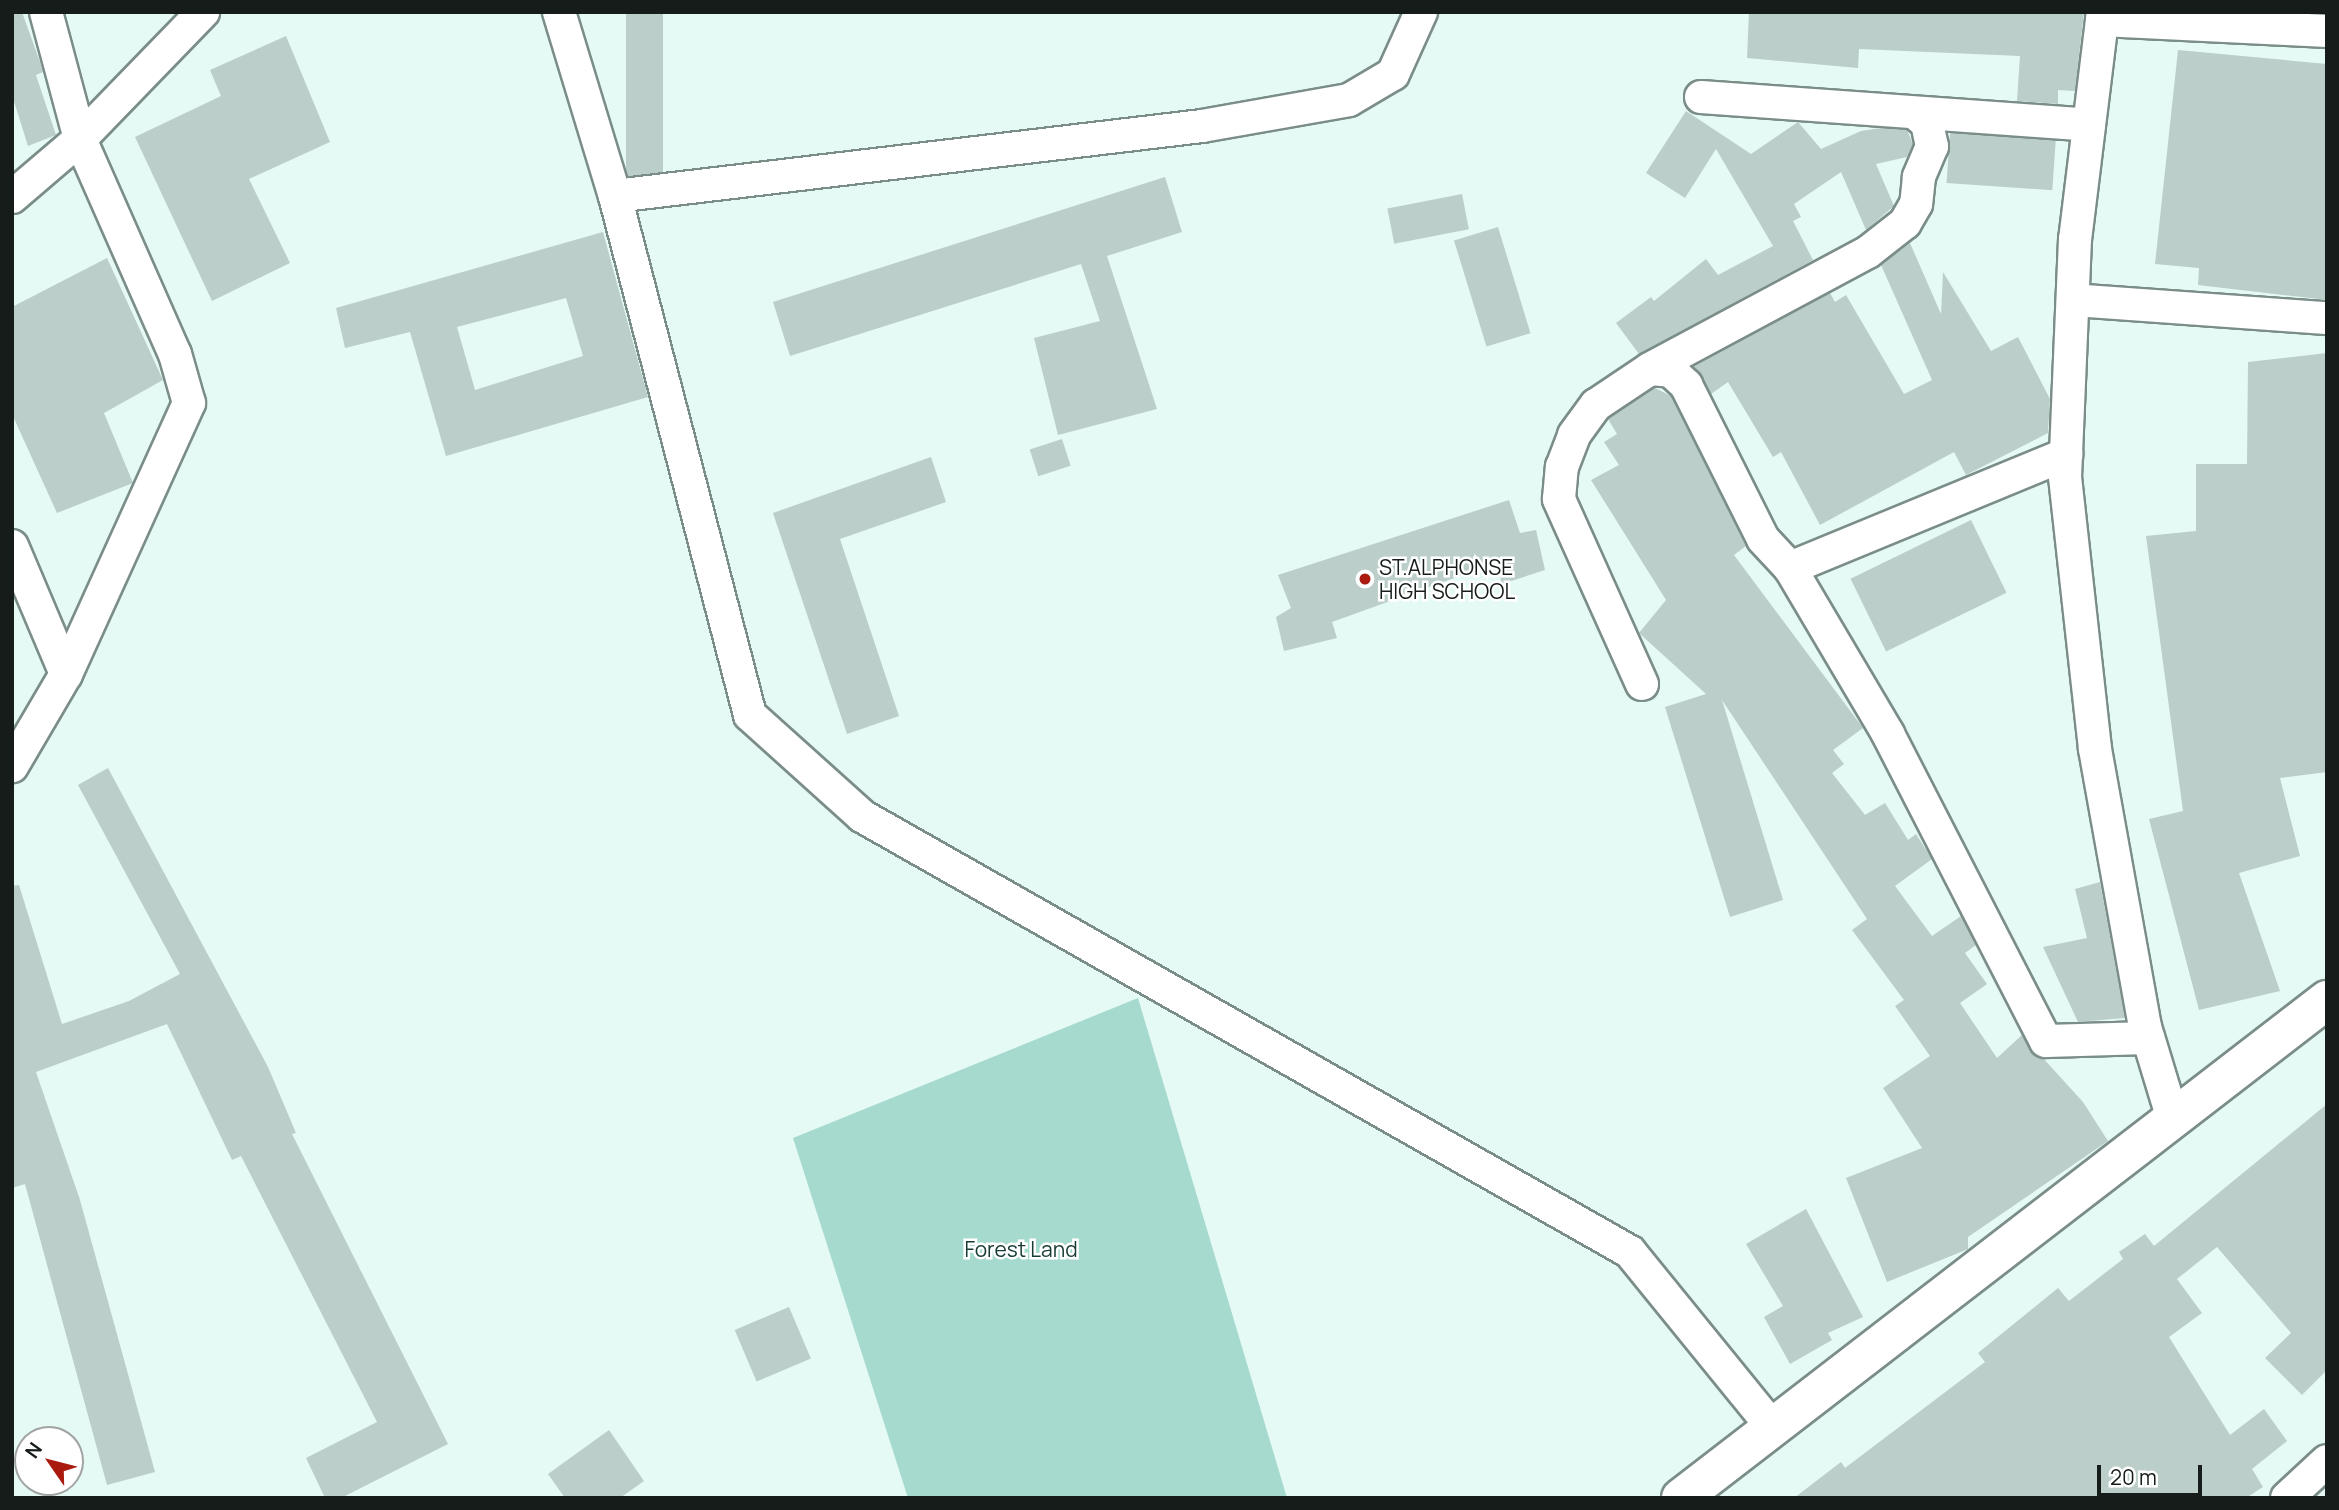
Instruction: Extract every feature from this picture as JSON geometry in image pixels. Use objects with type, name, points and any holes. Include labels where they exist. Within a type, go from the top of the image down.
[{"type":"street","points":[[12,766],[66,674],[189,403],[175,354],[80,139],[46,12]]},
{"type":"street","points":[[12,197],[80,139],[203,12]]},
{"type":"street","points":[[559,12],[615,195],[750,715],[862,816],[1630,1252],[1773,1428]]},
{"type":"street","points":[[615,195],[1202,125],[1349,100],[1393,74],[1422,12]]},
{"type":"street","points":[[2173,1119],[2148,1038],[2095,749],[2066,454],[2073,300],[2102,16],[2327,31]]},
{"type":"street","points":[[1701,97],[2089,125]]},
{"type":"street","points":[[1642,684],[1559,499],[1562,467],[1574,435],[1596,405],[1650,369],[1868,252],[1905,223],[1916,204],[1919,177],[1932,146],[1927,123],[1915,113]]},
{"type":"street","points":[[2073,300],[2327,318]]},
{"type":"street","points":[[1650,369],[1671,371],[1686,385],[1763,539],[1790,568],[1888,734],[2046,1041],[2148,1038]]},
{"type":"street","points":[[1790,568],[2066,454]]},
{"type":"street","points":[[12,545],[66,674]]},
{"type":"street","points":[[1682,1498],[2327,1000]]},
{"type":"street","points":[[2287,1498],[2327,1461]]},
{"type":"green space","name":"Forest Land","points":[[1138,998],[1287,1498],[908,1498],[793,1138]]},
{"type":"building","points":[[12,12],[22,12],[40,62],[43,72],[36,75],[56,135],[28,146],[12,95]]},
{"type":"building","points":[[626,12],[663,12],[663,178],[626,178]]},
{"type":"building","points":[[1749,12],[2084,12],[2075,91],[2058,90],[2058,104],[2017,101],[2020,56],[1859,49],[1858,68],[1747,58]]},
{"type":"building","points":[[286,36],[330,142],[249,179],[290,263],[212,301],[135,137],[221,96],[210,70]]},
{"type":"building","points":[[2178,50],[2327,64],[2327,300],[2198,285],[2199,268],[2155,264]]},
{"type":"building","points":[[1686,111],[1751,154],[1798,122],[1821,149],[1861,131],[1881,128],[1907,130],[1913,144],[1907,157],[1876,164],[1894,206],[1866,230],[1841,172],[1794,204],[1801,217],[1793,221],[1813,260],[1639,354],[1616,323],[1651,297],[1654,301],[1706,259],[1718,275],[1773,246],[1716,149],[1685,198],[1646,173]]},
{"type":"building","points":[[1950,133],[2056,140],[2052,190],[1947,183]]},
{"type":"building","points":[[1165,177],[1182,232],[1107,256],[1157,409],[1058,435],[1034,338],[1100,321],[1081,264],[790,356],[773,302]]},
{"type":"building","points":[[1462,194],[1469,229],[1394,244],[1387,209]]},
{"type":"building","points":[[1498,227],[1530,333],[1486,347],[1454,240]]},
{"type":"building","points":[[603,232],[648,397],[446,456],[410,332],[345,348],[336,308]],"holes":[[[566,298],[583,356],[475,390],[457,327]]]},
{"type":"building","points":[[1910,243],[1941,314],[1943,272],[1991,351],[2018,337],[2050,399],[2048,433],[1966,475],[1954,452],[1820,525],[1781,452],[1773,457],[1728,382],[1711,394],[1693,367],[1830,293],[1835,302],[1846,295],[1904,394],[1932,380],[1881,265]]},
{"type":"building","points":[[107,258],[163,380],[104,413],[133,483],[57,513],[12,414],[12,307]]},
{"type":"building","points":[[2327,353],[2327,772],[2280,778],[2300,856],[2239,873],[2280,991],[2199,1010],[2149,819],[2183,811],[2146,536],[2196,531],[2196,464],[2247,464],[2248,362]]},
{"type":"building","points":[[1655,388],[1671,396],[1746,546],[1734,555],[1863,728],[1833,750],[1844,764],[1832,773],[1865,815],[1885,803],[1908,840],[1916,834],[1932,859],[1895,886],[1932,936],[1961,916],[1976,945],[1965,953],[1987,984],[1960,1003],[1997,1058],[2022,1035],[2083,1102],[2108,1141],[1968,1237],[1968,1249],[1887,1282],[1846,1178],[1922,1148],[1883,1088],[1930,1056],[1895,1006],[1904,1000],[1852,930],[1867,919],[1722,700],[1783,900],[1730,917],[1665,707],[1706,694],[1639,633],[1666,600],[1591,480],[1619,465],[1604,442],[1617,434],[1608,419]]},
{"type":"building","points":[[1062,439],[1071,466],[1038,476],[1030,450]]},
{"type":"building","points":[[931,457],[946,502],[840,539],[899,716],[847,734],[773,513]]},
{"type":"building","name":"ST.ALPHONSE HIGH SCHOOL","points":[[1509,500],[1520,533],[1536,530],[1545,570],[1502,584],[1496,563],[1332,622],[1337,638],[1284,651],[1276,617],[1291,608],[1278,575]]},
{"type":"building","points":[[1971,520],[2007,593],[1886,652],[1851,579]]},
{"type":"building","points":[[108,768],[268,1067],[296,1133],[292,1134],[448,1444],[341,1498],[325,1498],[306,1458],[377,1422],[241,1156],[232,1160],[167,1024],[36,1072],[80,1200],[155,1472],[107,1485],[25,1184],[12,1188],[12,886],[19,885],[62,1024],[129,1001],[180,974],[78,785]]},
{"type":"building","points":[[2100,882],[2125,1018],[2078,1022],[2043,947],[2087,938],[2075,889]]},
{"type":"building","points":[[2327,1104],[2327,1370],[2302,1395],[2265,1358],[2291,1333],[2217,1247],[2177,1279],[2202,1313],[2169,1337],[2230,1435],[2264,1409],[2287,1441],[2252,1469],[2263,1487],[2246,1498],[1794,1498],[1841,1462],[1845,1468],[1985,1362],[1978,1353],[2058,1288],[2069,1301],[2123,1259],[2119,1252],[2145,1234],[2154,1246]]},
{"type":"building","points":[[1806,1209],[1863,1317],[1828,1333],[1832,1340],[1790,1364],[1764,1317],[1783,1306],[1746,1244]]},
{"type":"building","points":[[789,1307],[811,1359],[757,1382],[735,1330]]},
{"type":"building","points":[[609,1430],[644,1481],[620,1498],[565,1498],[548,1474]]},
{"type":"place","name":"ST.ALPHONSE HIGH SCHOOL","points":[[1365,579]]}]
